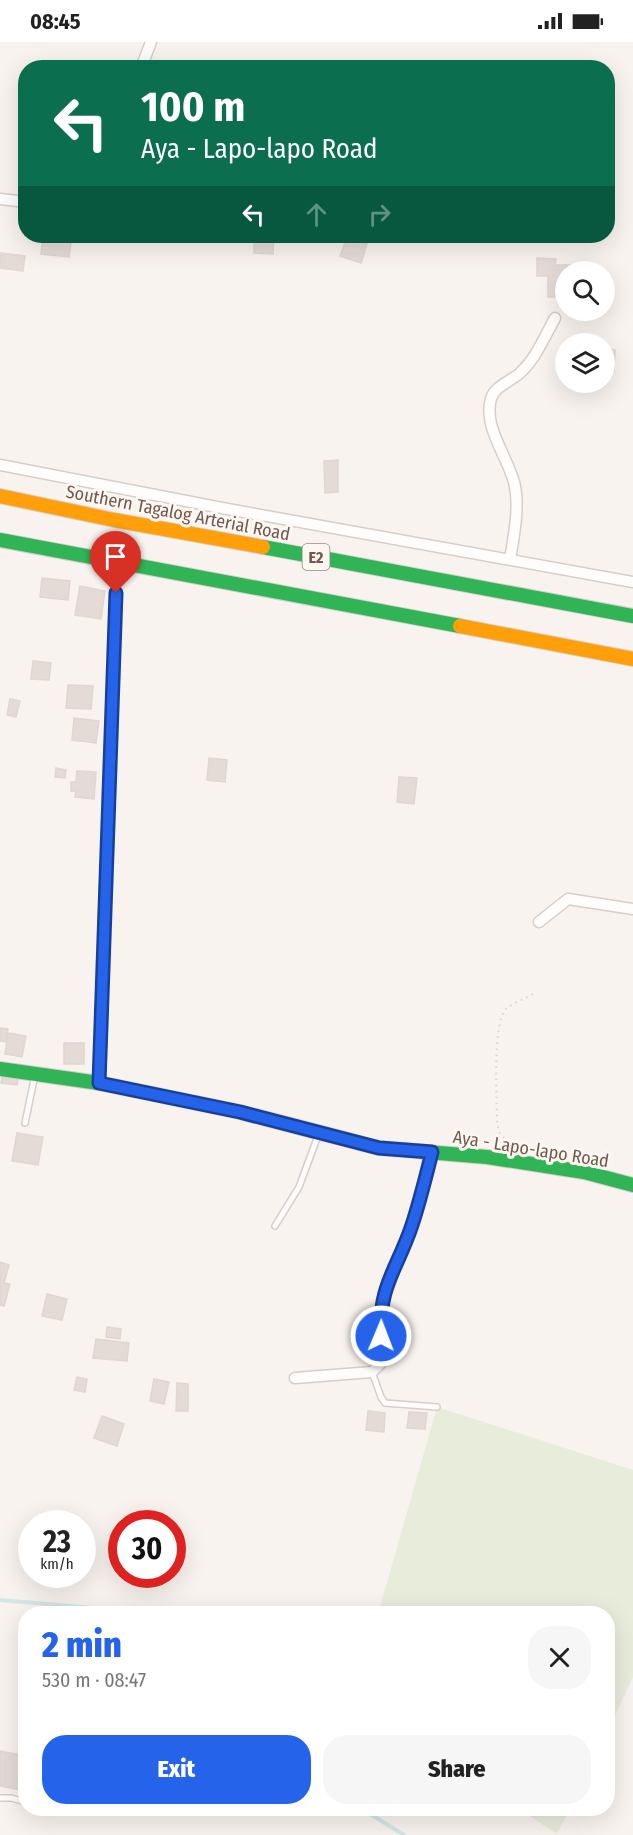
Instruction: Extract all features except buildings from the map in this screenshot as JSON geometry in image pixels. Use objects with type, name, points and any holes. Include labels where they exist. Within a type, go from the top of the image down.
[{"type":"main road","name":"Southern Tagalog Arterial Road","points":[[0,496],[125,522],[633,616]]},
{"type":"main road","points":[[0,540],[633,659]]},
{"type":"main road","name":"Aya - Lapo-lapo Road","points":[[0,1069],[99,1083],[240,1112],[379,1148],[522,1162],[584,1172],[633,1185]]},
{"type":"street","points":[[144,60],[152,42]]},
{"type":"street","points":[[0,199],[18,201]]},
{"type":"street","points":[[510,559],[516,527],[515,484],[489,416],[491,397],[505,383],[520,373],[532,359],[555,318]]},
{"type":"street","points":[[0,465],[222,508],[633,582]]},
{"type":"street","points":[[99,1083],[116,593]]},
{"type":"street","points":[[540,922],[568,899],[633,909]]},
{"type":"street","points":[[295,1378],[372,1372],[383,1361],[380,1319],[383,1298],[390,1273],[411,1227],[432,1152]]},
{"type":"lane","points":[[25,1123],[35,1074]]},
{"type":"lane","points":[[275,1226],[299,1187],[319,1133]]},
{"type":"lane","points":[[372,1372],[385,1403],[437,1407]]},
{"type":"lane","points":[[0,1798],[18,1800]]},
{"type":"path","points":[[522,1162],[499,1132],[496,1067],[501,1016],[507,1008],[534,993]]},
{"type":"green space","points":[[437,1407],[633,1470],[633,1677],[615,1715],[615,1606],[380,1606]]},
{"type":"green space","points":[[530,1816],[566,1816],[557,1834]]},
{"type":"waterway","points":[[0,1600],[69,1606]]},
{"type":"waterway","points":[[373,1816],[404,1835]]},
{"type":"traffic: fast","points":[[0,540],[460,626]]},
{"type":"traffic: fast","points":[[263,547],[633,616]]},
{"type":"traffic: fast","points":[[0,1069],[99,1083],[240,1112],[379,1148],[487,1157],[584,1172],[633,1185]]},
{"type":"traffic: slow","points":[[0,496],[114,520],[263,547]]},
{"type":"traffic: slow","points":[[460,626],[633,659]]},
{"type":"route","points":[[116,593],[99,1083],[240,1112],[379,1148],[432,1152],[411,1227],[390,1273],[383,1298],[380,1319],[381,1336]]}]
